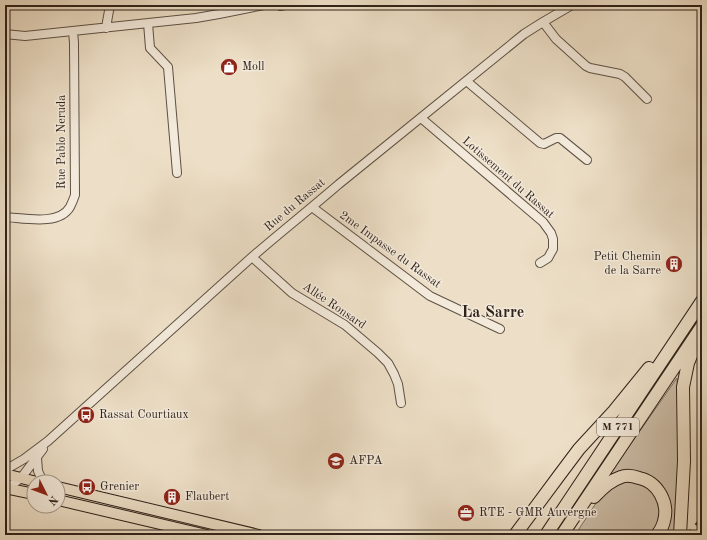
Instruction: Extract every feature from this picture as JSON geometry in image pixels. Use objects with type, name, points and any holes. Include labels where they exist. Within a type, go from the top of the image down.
[{"type":"highway","name":"M 771","points":[[546,535],[702,301]]},
{"type":"highway","points":[[515,535],[580,449],[614,411],[691,318]]},
{"type":"highway","name":"M 771","points":[[562,535],[702,326]]},
{"type":"highway","points":[[680,535],[684,461],[683,387],[688,362],[702,331]]},
{"type":"highway","points":[[572,520],[606,485],[621,476],[631,476],[642,478],[650,483],[656,488],[664,501],[666,511],[664,522],[657,535]]},
{"type":"main road","points":[[5,474],[26,479]]},
{"type":"main road","points":[[6,489],[26,493]]},
{"type":"main road","points":[[66,489],[258,535]]},
{"type":"main road","points":[[66,502],[207,535]]},
{"type":"street","points":[[106,28],[110,5]]},
{"type":"street","points":[[5,34],[25,36],[106,28],[219,14],[264,5]]},
{"type":"street","name":"Rue du Rassat","points":[[5,470],[48,442],[277,235],[524,34],[572,5]]},
{"type":"street","points":[[543,22],[556,39],[586,66],[620,74],[647,99]]},
{"type":"street","points":[[148,23],[150,48],[168,67],[177,173]]},
{"type":"street","name":"Rue Pablo Neruda","points":[[5,217],[48,220],[61,215],[70,207],[75,195],[73,31]]},
{"type":"street","points":[[467,81],[540,143],[544,144],[556,138],[560,138],[587,160]]},
{"type":"street","name":"Lotissement du Rassat","points":[[421,118],[543,222],[551,233],[553,239],[553,249],[548,258],[540,263]]},
{"type":"street","name":"2me Impasse du Rassat","points":[[312,207],[430,296],[500,329]]},
{"type":"street","name":"Allée Ronsard","points":[[252,257],[292,293],[344,326],[378,353],[388,363],[394,374],[398,384],[401,403]]},
{"type":"street","name":"Rue du Rassat","points":[[6,489],[21,478],[48,442]]},
{"type":"street","points":[[37,458],[39,474]]},
{"type":"shaded area","points":[[677,378],[681,454],[676,535],[663,535],[670,517],[644,474],[626,470],[609,475]]},
{"type":"shaded area","points":[[621,482],[633,482],[644,485],[653,492],[656,497],[660,509],[660,515],[651,535],[575,535],[604,492]]},
{"type":"railway","points":[[686,535],[702,518]]},
{"type":"place","name":"Moll","points":[[229,67]]},
{"type":"place","name":"Petit Chemin de la Sarre","points":[[674,264]]},
{"type":"place","name":"Rassat Courtiaux","points":[[86,415]]},
{"type":"place","name":"AFPA","points":[[336,461]]},
{"type":"place","name":"Grenier","points":[[87,487]]},
{"type":"place","name":"Flaubert","points":[[172,497]]},
{"type":"place","name":"RTE - GMR Auvergne","points":[[466,513]]},
{"type":"district","name":"La Sarre","points":[[493,313]]}]
